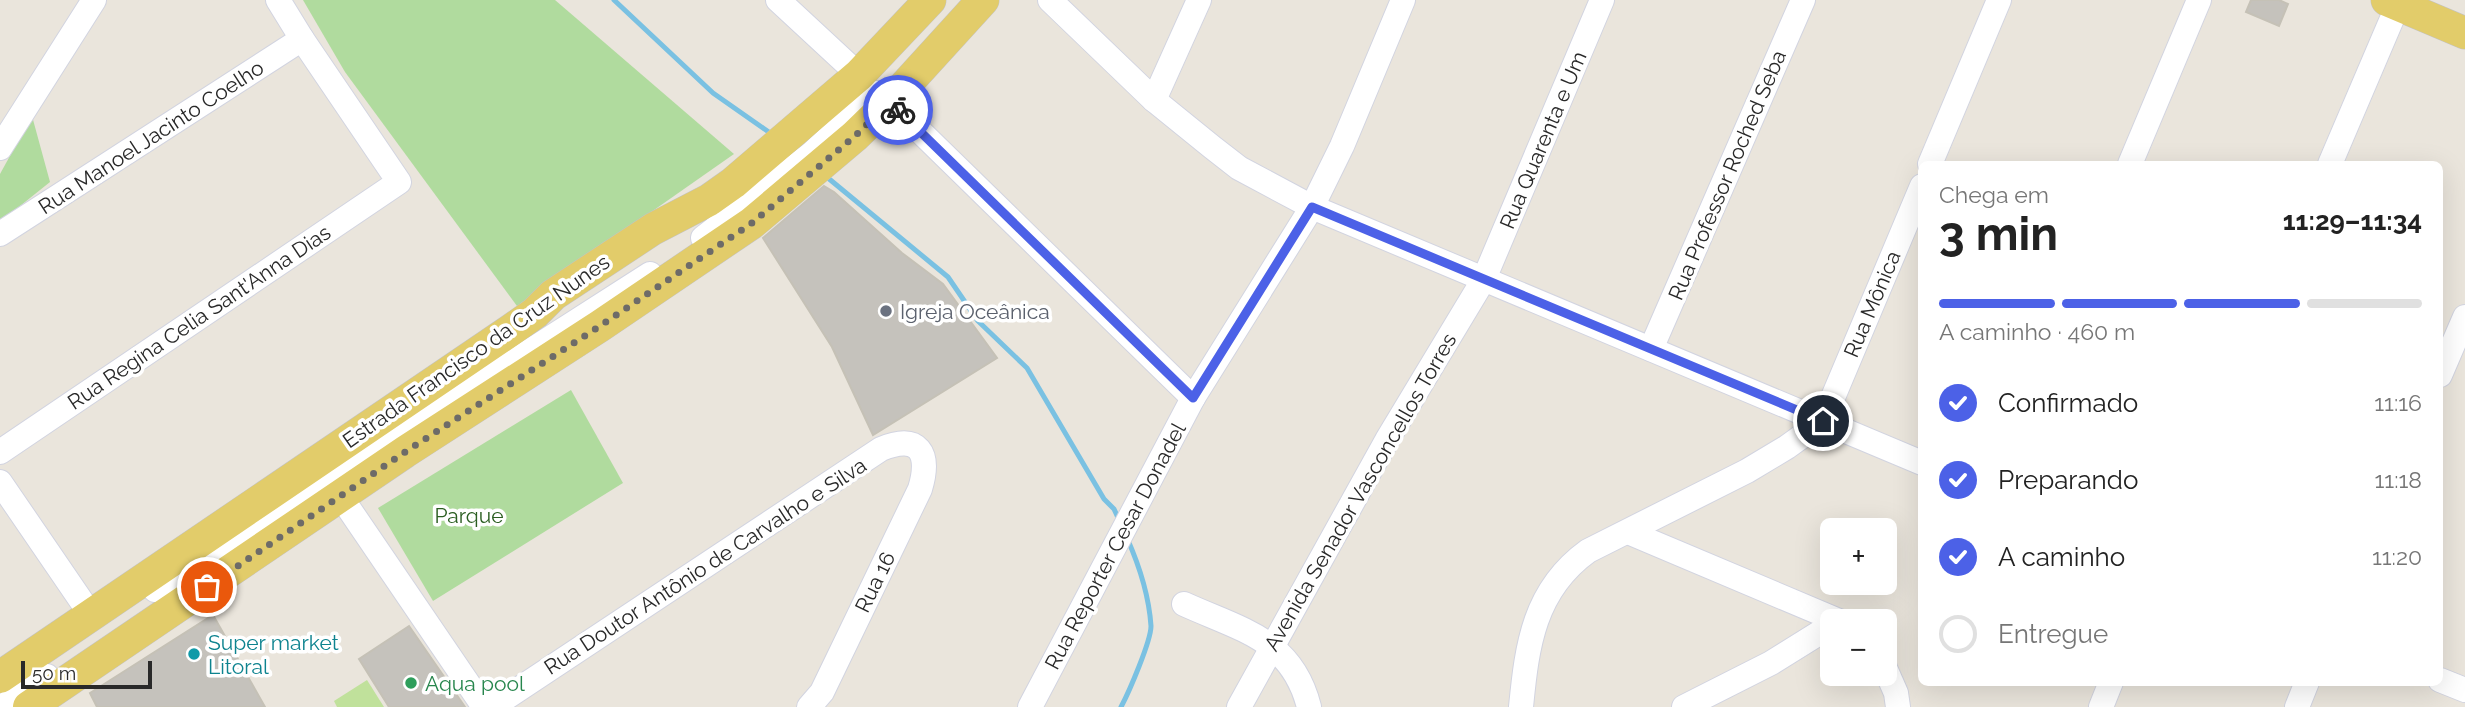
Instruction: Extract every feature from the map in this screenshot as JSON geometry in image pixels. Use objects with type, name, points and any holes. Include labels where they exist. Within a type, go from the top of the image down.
[{"type":"main road","name":"Estrada Francisco da Cruz Nunes","points":[[0,677],[527,319],[553,295],[653,229],[709,200],[733,183],[859,75],[930,0]]},
{"type":"main road","name":"Estrada Francisco da Cruz Nunes","points":[[29,707],[450,422],[665,283],[752,223],[855,136],[890,102],[983,0]]},
{"type":"main road","points":[[2395,2],[2465,33]]},
{"type":"street","points":[[0,148],[94,0]]},
{"type":"street","points":[[278,0],[302,39]]},
{"type":"street","points":[[778,0],[859,75]]},
{"type":"street","points":[[0,695],[534,333],[573,300],[658,243],[715,213],[814,137],[870,84],[948,0]]},
{"type":"street","points":[[2,707],[220,561],[340,476],[719,227],[811,154],[867,104],[964,0]]},
{"type":"street","points":[[1050,0],[1154,100],[1239,168],[1312,207],[1918,461]]},
{"type":"street","points":[[1154,100],[1199,0]]},
{"type":"street","name":"Rua Reporter Cesar Donadel","points":[[1030,707],[1193,398],[1312,207],[1342,146],[1403,0]]},
{"type":"street","name":"Rua Quarenta e Um","points":[[1484,279],[1602,0]]},
{"type":"street","name":"Rua Professor Roched Seba","points":[[1651,349],[1803,0]]},
{"type":"street","points":[[1931,161],[1999,0]]},
{"type":"street","points":[[2131,161],[2199,0]]},
{"type":"street","points":[[2331,161],[2395,2]]},
{"type":"street","name":"Rua Regina Celia Sant'Anna Dias","points":[[0,452],[399,182],[302,39]]},
{"type":"street","name":"Rua Manoel Jacinto Coelho","points":[[0,234],[302,39]]},
{"type":"street","points":[[890,102],[1193,398]]},
{"type":"street","name":"Rua Mônica","points":[[1823,421],[1918,195]]},
{"type":"street","name":"Avenida Senador Vasconcellos Torres","points":[[1239,707],[1387,440],[1484,279]]},
{"type":"street","points":[[2443,368],[2465,317]]},
{"type":"street","points":[[1521,707],[1524,676],[1536,619],[1544,600],[1559,577],[1575,561],[1588,551],[1628,533],[1772,456],[1823,421]]},
{"type":"street","name":"Rua Doutor Antônio de Carvalho e Silva","points":[[492,707],[881,449],[902,441],[912,444],[921,452]]},
{"type":"street","name":"Rua 16","points":[[809,707],[822,692],[920,489],[926,464],[921,452]]},
{"type":"street","points":[[0,482],[91,615]]},
{"type":"street","points":[[341,497],[484,707]]},
{"type":"street","points":[[1628,533],[1820,613]]},
{"type":"street","points":[[1184,604],[1272,645],[1293,667],[1303,685],[1309,707]]},
{"type":"street","points":[[1684,707],[1770,663],[1820,632]]},
{"type":"street","points":[[2443,681],[2465,690]]},
{"type":"street","points":[[1893,686],[1898,707]]},
{"type":"street","points":[[2101,707],[2109,686]]},
{"type":"street","points":[[2297,707],[2305,686]]},
{"type":"green space","points":[[303,0],[555,0],[734,154],[517,306],[345,72]]},
{"type":"green space","points":[[32,116],[50,182],[0,222],[0,174]]},
{"type":"green space","name":"Parque","points":[[571,390],[623,483],[433,601],[378,508]]},
{"type":"green space","points":[[367,680],[384,707],[337,707],[334,701]]},
{"type":"building","points":[[2251,0],[2279,0],[2288,4],[2279,26],[2246,12]]},
{"type":"building","name":"Igreja Oceânica","points":[[824,186],[902,253],[943,284],[997,358],[873,435],[832,347],[763,238]]},
{"type":"building","name":"Super market Litoral","points":[[213,615],[265,707],[97,707],[90,693]]},
{"type":"building","name":"Aqua pool","points":[[409,626],[465,707],[389,707],[359,659]]},
{"type":"waterway","points":[[614,0],[713,93],[773,135]]},
{"type":"waterway","points":[[828,178],[948,277],[978,321],[1027,368],[1120,522]]},
{"type":"waterway","points":[[1121,707],[1144,654],[1151,626],[1143,581],[1127,538]]},
{"type":"way so far","points":[[207,587],[405,452],[687,269],[752,223],[855,136],[890,102],[898,110]]},
{"type":"place","name":"Igreja Oceânica","points":[[886,311]]},
{"type":"place","name":"Super market Litoral","points":[[194,654]]},
{"type":"place","name":"Aqua pool","points":[[411,683]]},
{"type":"route","points":[[898,110],[1193,398],[1312,207],[1823,421]]}]
